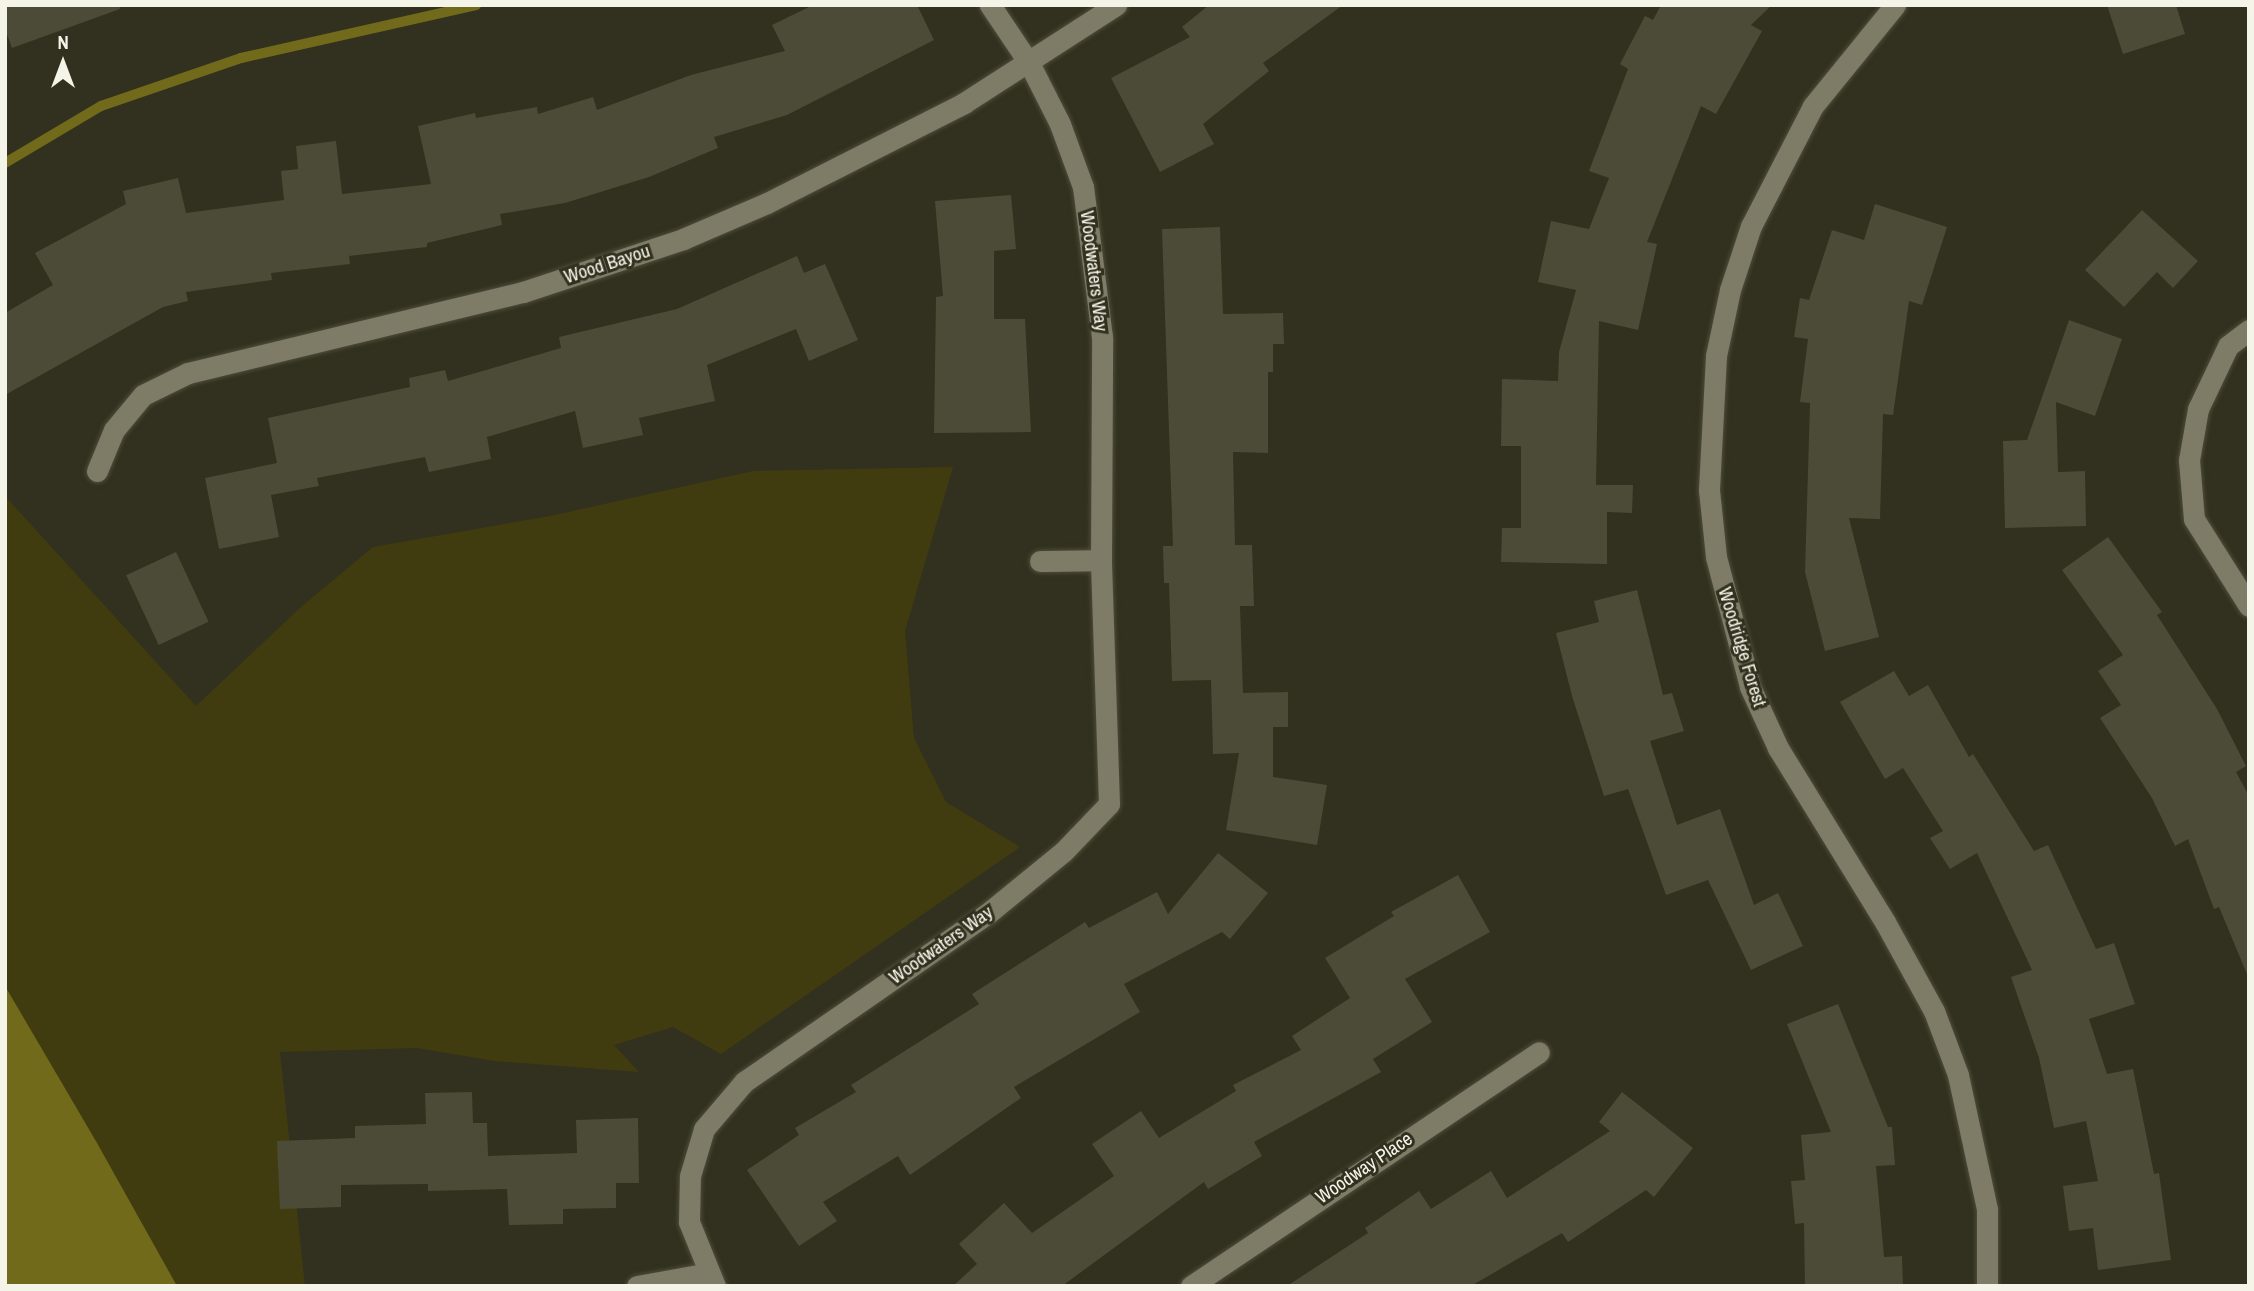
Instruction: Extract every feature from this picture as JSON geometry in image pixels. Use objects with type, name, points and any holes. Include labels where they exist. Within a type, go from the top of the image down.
[{"type":"street","name":"Woodwaters Way","points":[[712,1279],[689,1222],[690,1176],[704,1129],[736,1091],[987,914],[1064,852],[1109,804],[1101,560],[1102,337],[1083,187],[1060,124],[1029,63],[990,5]]},
{"type":"street","name":"Wood Bayou","points":[[97,471],[114,430],[143,395],[188,373],[523,292],[683,239],[767,203],[914,128],[1029,63],[1116,5]]},
{"type":"street","name":"Woodridge Forest","points":[[1895,5],[1813,106],[1751,226],[1730,290],[1716,356],[1709,490],[1716,557],[1750,687],[1777,748],[1885,922],[1934,1011],[1958,1075],[1987,1209],[1987,1286]]},
{"type":"street","points":[[2249,330],[2228,346],[2198,409],[2189,460],[2194,519],[2249,607]]},
{"type":"street","points":[[1040,561],[1101,560]]},
{"type":"street","name":"Woodway Place","points":[[1191,1286],[1539,1052]]},
{"type":"street","points":[[637,1286],[712,1279]]},
{"type":"shaded area","points":[[953,467],[905,631],[914,738],[946,802],[1020,847],[721,1054],[673,1027],[614,1045],[639,1072],[495,1061],[417,1048],[280,1052],[305,1286],[177,1286],[5,986],[5,496],[196,706],[301,607],[373,547],[550,516],[753,471]]},
{"type":"shaded area","points":[[5,986],[97,1143],[177,1286],[5,1286]]},
{"type":"building","points":[[5,5],[119,5],[120,9],[12,48],[5,29]]},
{"type":"building","points":[[813,5],[917,5],[934,40],[787,115],[714,137],[718,148],[649,177],[565,203],[500,214],[502,225],[427,243],[427,247],[349,256],[350,264],[271,273],[272,280],[186,292],[188,301],[163,307],[5,395],[5,313],[53,285],[35,253],[126,204],[123,191],[178,178],[186,213],[284,200],[281,171],[298,169],[296,146],[336,141],[342,194],[431,184],[418,126],[475,113],[476,118],[537,107],[538,114],[593,97],[597,110],[691,75],[785,51],[772,25]]},
{"type":"building","points":[[1209,5],[1343,5],[1263,63],[1269,71],[1203,124],[1214,144],[1160,172],[1111,78],[1190,37],[1182,27]]},
{"type":"building","points":[[1661,5],[1772,5],[1751,25],[1762,31],[1716,114],[1701,106],[1647,242],[1657,244],[1638,330],[1599,321],[1596,485],[1633,485],[1632,513],[1607,512],[1607,564],[1501,562],[1502,528],[1521,528],[1521,446],[1501,446],[1502,379],[1558,381],[1559,352],[1576,290],[1538,282],[1551,221],[1589,229],[1609,178],[1589,171],[1628,69],[1620,64],[1645,16],[1653,20]]},
{"type":"building","points":[[2107,5],[2176,5],[2185,34],[2123,54]]},
{"type":"building","points":[[1011,195],[1016,249],[994,251],[994,319],[1025,319],[1031,432],[934,433],[936,297],[943,296],[935,201]]},
{"type":"building","points":[[1875,204],[1947,227],[1922,305],[1909,301],[1893,415],[1883,414],[1880,519],[1849,518],[1879,637],[1825,651],[1805,572],[1810,403],[1800,402],[1808,339],[1794,337],[1800,298],[1809,300],[1832,230],[1864,240]]},
{"type":"building","points":[[2142,210],[2198,261],[2173,288],[2157,272],[2124,307],[2085,270]]},
{"type":"building","points":[[1220,227],[1223,314],[1283,313],[1284,344],[1273,344],[1273,372],[1268,372],[1268,453],[1233,452],[1235,545],[1252,545],[1254,606],[1240,606],[1243,693],[1288,692],[1288,727],[1273,727],[1273,777],[1327,785],[1317,845],[1226,830],[1239,753],[1213,754],[1211,680],[1172,681],[1169,583],[1164,583],[1163,546],[1173,546],[1162,229]]},
{"type":"building","points":[[797,256],[804,273],[825,264],[858,340],[809,361],[796,329],[707,365],[715,401],[639,418],[643,435],[583,448],[575,411],[487,437],[491,459],[429,472],[425,457],[317,478],[319,486],[271,495],[279,537],[219,549],[205,478],[277,463],[268,418],[410,387],[409,378],[445,370],[448,381],[561,348],[559,337],[677,309]]},
{"type":"building","points":[[2069,320],[2122,339],[2095,416],[2056,402],[2058,472],[2085,471],[2086,526],[2005,528],[2003,441],[2027,440]]},
{"type":"building","points":[[2108,537],[2162,612],[2157,615],[2217,709],[2246,766],[2236,772],[2249,796],[2249,979],[2219,907],[2214,909],[2188,839],[2175,846],[2152,798],[2100,718],[2121,705],[2098,671],[2123,655],[2062,570]]},
{"type":"building","points":[[176,552],[209,622],[159,645],[126,575]]},
{"type":"building","points":[[1637,590],[1663,695],[1672,693],[1684,731],[1650,741],[1677,825],[1720,809],[1754,905],[1778,893],[1803,946],[1751,970],[1708,880],[1666,895],[1628,789],[1604,796],[1572,696],[1556,633],[1599,622],[1594,601]]},
{"type":"building","points":[[1894,671],[1909,696],[1928,685],[1969,757],[1973,754],[2034,851],[2048,845],[2096,949],[2114,943],[2135,1004],[2089,1019],[2107,1074],[2133,1069],[2154,1174],[2159,1173],[2171,1260],[2098,1270],[2093,1228],[2069,1231],[2063,1186],[2098,1181],[2086,1121],[2054,1128],[2039,1058],[2011,977],[2032,970],[1977,853],[1950,869],[1930,838],[1943,831],[1903,768],[1885,779],[1840,702]]},
{"type":"building","points":[[1218,853],[1268,893],[1230,939],[1222,932],[1124,984],[1140,1012],[1014,1087],[1021,1098],[910,1175],[898,1156],[823,1202],[837,1221],[799,1246],[747,1170],[799,1135],[795,1128],[856,1092],[851,1085],[979,1004],[972,994],[1085,922],[1089,928],[1157,892],[1168,914]]},
{"type":"building","points":[[1458,875],[1490,932],[1405,979],[1432,1022],[1373,1059],[1381,1072],[1254,1142],[1262,1156],[1208,1189],[1204,1182],[1062,1286],[953,1286],[977,1264],[959,1244],[1004,1203],[1032,1233],[1114,1176],[1092,1144],[1141,1111],[1159,1138],[1236,1091],[1233,1085],[1301,1050],[1292,1036],[1350,998],[1325,958],[1394,916],[1391,912]]},
{"type":"building","points":[[1838,1004],[1888,1127],[1892,1127],[1895,1165],[1876,1166],[1884,1257],[1902,1256],[1903,1286],[1805,1286],[1804,1223],[1795,1224],[1791,1181],[1805,1180],[1801,1135],[1831,1132],[1787,1024]]},
{"type":"building","points":[[472,1092],[473,1123],[487,1123],[488,1156],[577,1153],[576,1120],[638,1118],[639,1183],[616,1183],[616,1208],[563,1209],[563,1224],[509,1225],[507,1189],[428,1191],[428,1184],[341,1185],[341,1207],[280,1209],[277,1141],[355,1138],[355,1126],[426,1124],[425,1093]]},
{"type":"building","points":[[1622,1092],[1693,1148],[1654,1197],[1646,1190],[1568,1242],[1562,1233],[1471,1286],[1287,1286],[1368,1233],[1365,1228],[1419,1191],[1431,1209],[1491,1171],[1507,1198],[1610,1131],[1599,1122]]},
{"type":"waterway","points":[[5,163],[101,106],[241,58],[476,5]]}]
